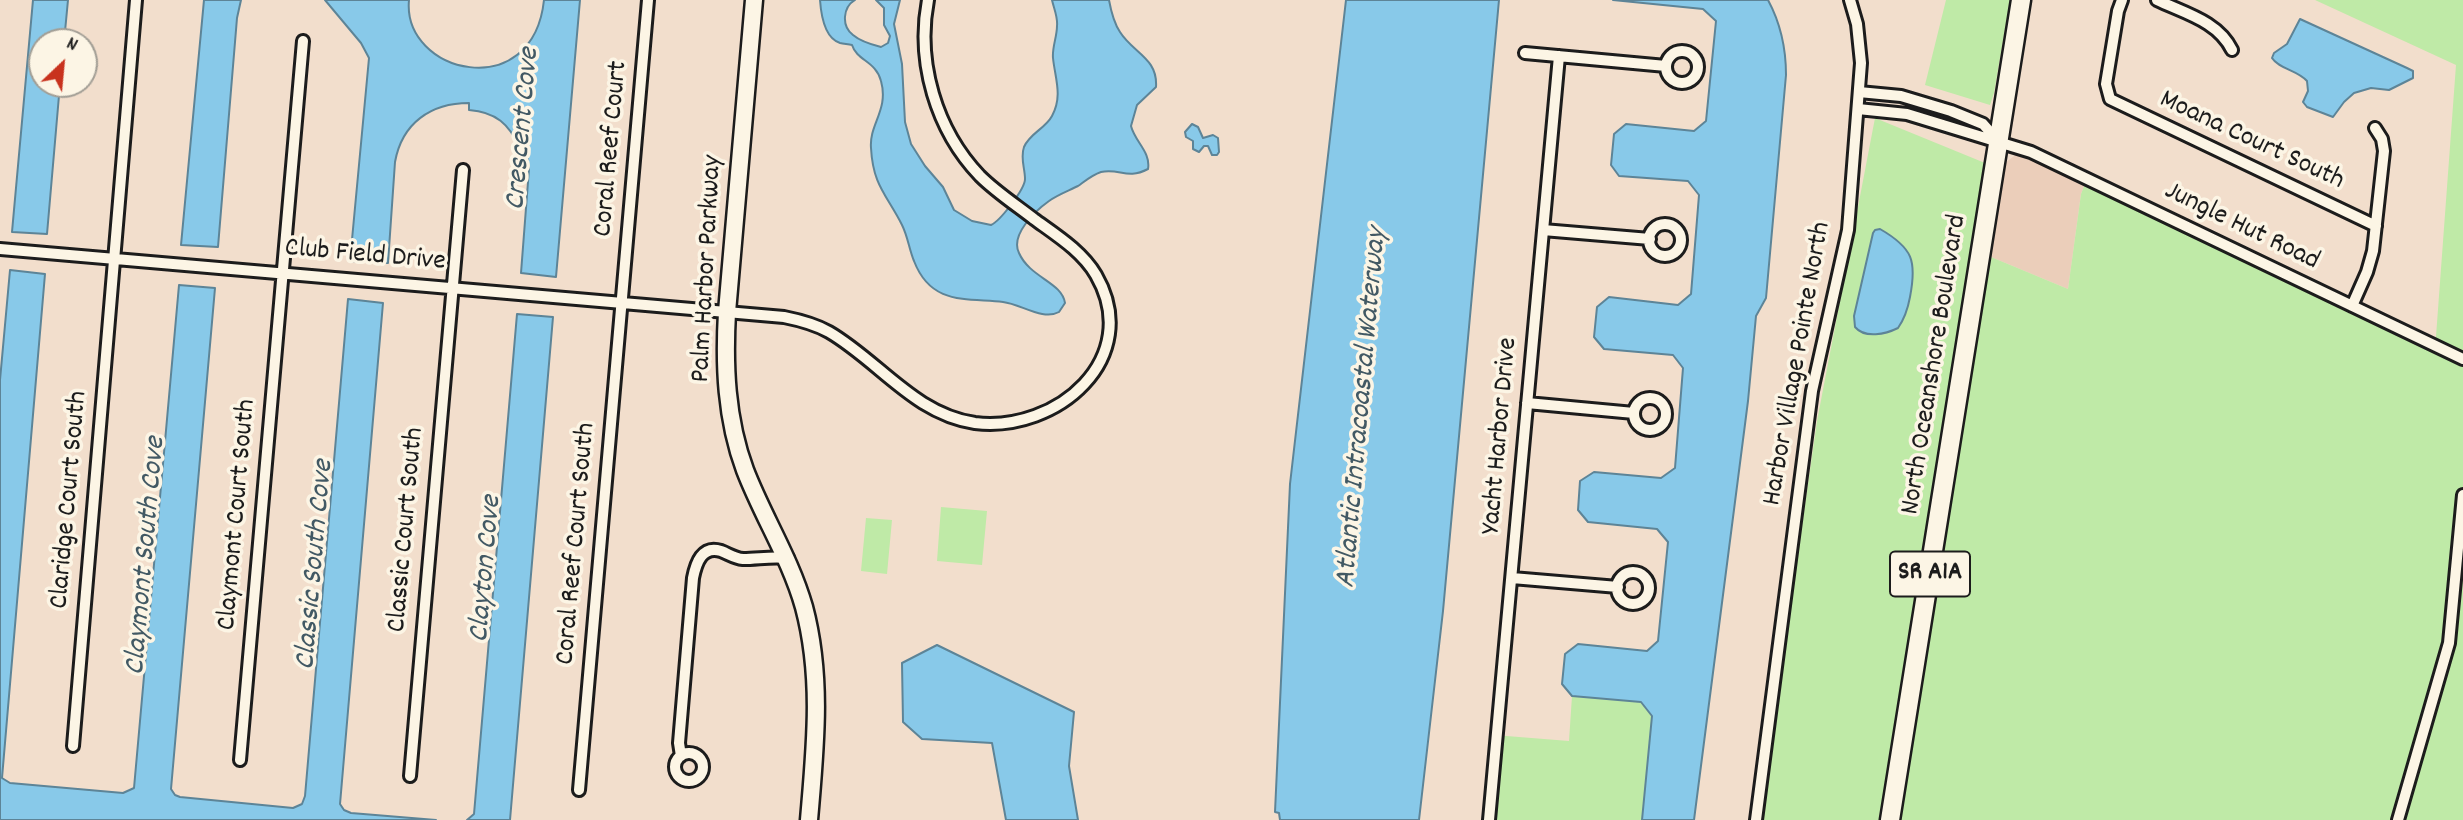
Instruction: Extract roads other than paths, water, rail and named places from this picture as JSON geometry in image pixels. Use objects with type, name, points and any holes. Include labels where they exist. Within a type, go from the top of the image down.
[{"type":"main road","name":"North Oceanshore Boulevard","points":[[1889,820],[2021,0]]},
{"type":"street","name":"Claridge Court South","points":[[73,746],[136,0]]},
{"type":"street","name":"Coral Reef Court","points":[[622,303],[648,0]]},
{"type":"street","name":"Palm Harbor Parkway","points":[[754,0],[727,312],[726,370],[734,431],[747,473],[788,558],[807,621],[815,671],[817,720],[809,820]]},
{"type":"street","name":"Club Field Drive","points":[[0,249],[784,317],[822,328],[845,342],[916,399],[948,416],[991,424],[1029,418],[1062,404],[1085,384],[1103,356],[1108,332],[1108,306],[1096,273],[1080,254],[997,190],[960,151],[935,103],[925,47],[928,0]]},
{"type":"street","name":"Harbor Village Pointe North","points":[[1756,820],[1812,391],[1847,230],[1861,50],[1850,0]]},
{"type":"street","name":"Moana Court South","points":[[2122,0],[2106,84],[2108,97],[2120,106],[2376,226]]},
{"type":"street","points":[[2157,0],[2213,26],[2232,50]]},
{"type":"street","name":"Claymont Court South","points":[[240,760],[303,40]]},
{"type":"street","points":[[1525,53],[1666,66]]},
{"type":"street","name":"Yacht Harbor Drive","points":[[1489,820],[1559,56]]},
{"type":"street","points":[[1859,92],[1901,96],[1951,111],[1983,124],[1998,141]]},
{"type":"street","name":"Jungle Hut Road","points":[[1858,109],[1907,114],[2031,152],[2463,359]]},
{"type":"street","points":[[2352,306],[2369,265],[2376,226],[2384,148],[2381,135],[2375,128]]},
{"type":"street","name":"Classic Court South","points":[[410,776],[463,170]]},
{"type":"street","points":[[1543,230],[1650,239]]},
{"type":"street","name":"Coral Reef Court South","points":[[579,790],[622,303]]},
{"type":"street","points":[[1527,403],[1634,413]]},
{"type":"street","points":[[2398,820],[2449,643],[2463,495]]},
{"type":"street","points":[[681,756],[678,744],[693,578],[698,561],[702,554],[712,551],[720,551],[740,559],[769,556],[788,558]]},
{"type":"street","points":[[1512,578],[1618,587]]},
{"type":"water","points":[[33,0],[68,0],[65,28],[30,28]]},
{"type":"water","points":[[204,0],[241,0],[237,18],[218,247],[181,245]]},
{"type":"water","name":"Crescent Cove","points":[[325,0],[409,0],[412,26],[426,46],[446,60],[470,67],[495,66],[517,55],[535,33],[544,0],[580,0],[556,277],[521,273],[529,169],[526,147],[520,148],[506,126],[494,117],[469,110],[469,103],[431,111],[411,126],[404,136],[395,162],[388,263],[350,261],[369,58],[361,43]]},
{"type":"water","points":[[820,0],[855,0],[848,7],[845,17],[849,31],[859,39],[881,47],[888,43],[890,36],[884,25],[884,8],[876,0],[900,0],[894,24],[902,64],[905,122],[911,144],[943,187],[954,210],[972,221],[991,225],[1006,211],[1021,190],[1025,179],[1024,147],[1049,120],[1055,109],[1057,87],[1053,54],[1057,23],[1052,0],[1109,0],[1120,32],[1149,62],[1156,77],[1156,87],[1137,105],[1131,126],[1147,157],[1148,169],[1134,174],[1101,172],[1049,201],[1025,224],[1018,239],[1019,253],[1030,268],[1063,296],[1065,303],[1059,312],[1046,315],[1010,303],[951,296],[930,285],[921,275],[906,234],[882,190],[872,161],[871,139],[883,100],[879,74],[858,55],[852,45],[840,43],[830,36],[824,25]]},
{"type":"water","name":"Atlantic Intracoastal Waterway","points":[[1346,0],[1499,0],[1443,611],[1419,820],[1280,820],[1279,813],[1275,812],[1290,484]]},
{"type":"water","points":[[1613,0],[1768,0],[1782,36],[1785,55],[1786,75],[1766,298],[1756,316],[1748,401],[1694,820],[1642,820],[1652,716],[1641,702],[1572,696],[1562,684],[1565,654],[1578,644],[1647,651],[1658,641],[1668,542],[1657,529],[1588,522],[1578,510],[1580,481],[1594,472],[1661,478],[1675,468],[1683,368],[1673,355],[1604,349],[1594,337],[1597,307],[1609,297],[1678,305],[1691,294],[1699,195],[1688,181],[1619,176],[1611,165],[1614,134],[1626,124],[1694,131],[1706,121],[1716,21],[1703,9]]},
{"type":"water","points":[[2300,19],[2413,71],[2413,78],[2389,90],[2371,88],[2354,93],[2333,117],[2307,107],[2303,102],[2308,91],[2307,81],[2272,58],[2274,53],[2287,44]]},
{"type":"water","points":[[28,55],[28,98],[59,98],[47,234],[12,232]]},
{"type":"water","points":[[1192,124],[1198,127],[1203,138],[1213,135],[1218,138],[1217,155],[1212,155],[1208,146],[1204,146],[1199,152],[1193,149],[1193,141],[1186,137],[1185,132]]},
{"type":"water","points":[[1880,229],[1906,249],[1912,265],[1912,285],[1907,309],[1898,328],[1870,334],[1855,327],[1854,316],[1873,233]]},
{"type":"water","points":[[10,270],[45,274],[2,778],[10,783],[123,793],[134,788],[179,285],[215,288],[171,789],[180,797],[293,808],[302,804],[305,796],[348,299],[383,303],[340,804],[344,810],[351,813],[436,820],[0,820],[0,380]]},
{"type":"water","points":[[517,314],[553,317],[510,820],[467,820],[474,814]]},
{"type":"water","points":[[937,645],[1074,712],[1069,766],[1078,820],[1006,820],[992,743],[922,739],[903,722],[902,663]]},
{"type":"water label","name":"Claymont South Cove","points":[[148,556]]},
{"type":"water label","name":"Classic South Cove","points":[[317,565]]},
{"type":"water label","name":"Clayton Cove","points":[[488,569]]}]
